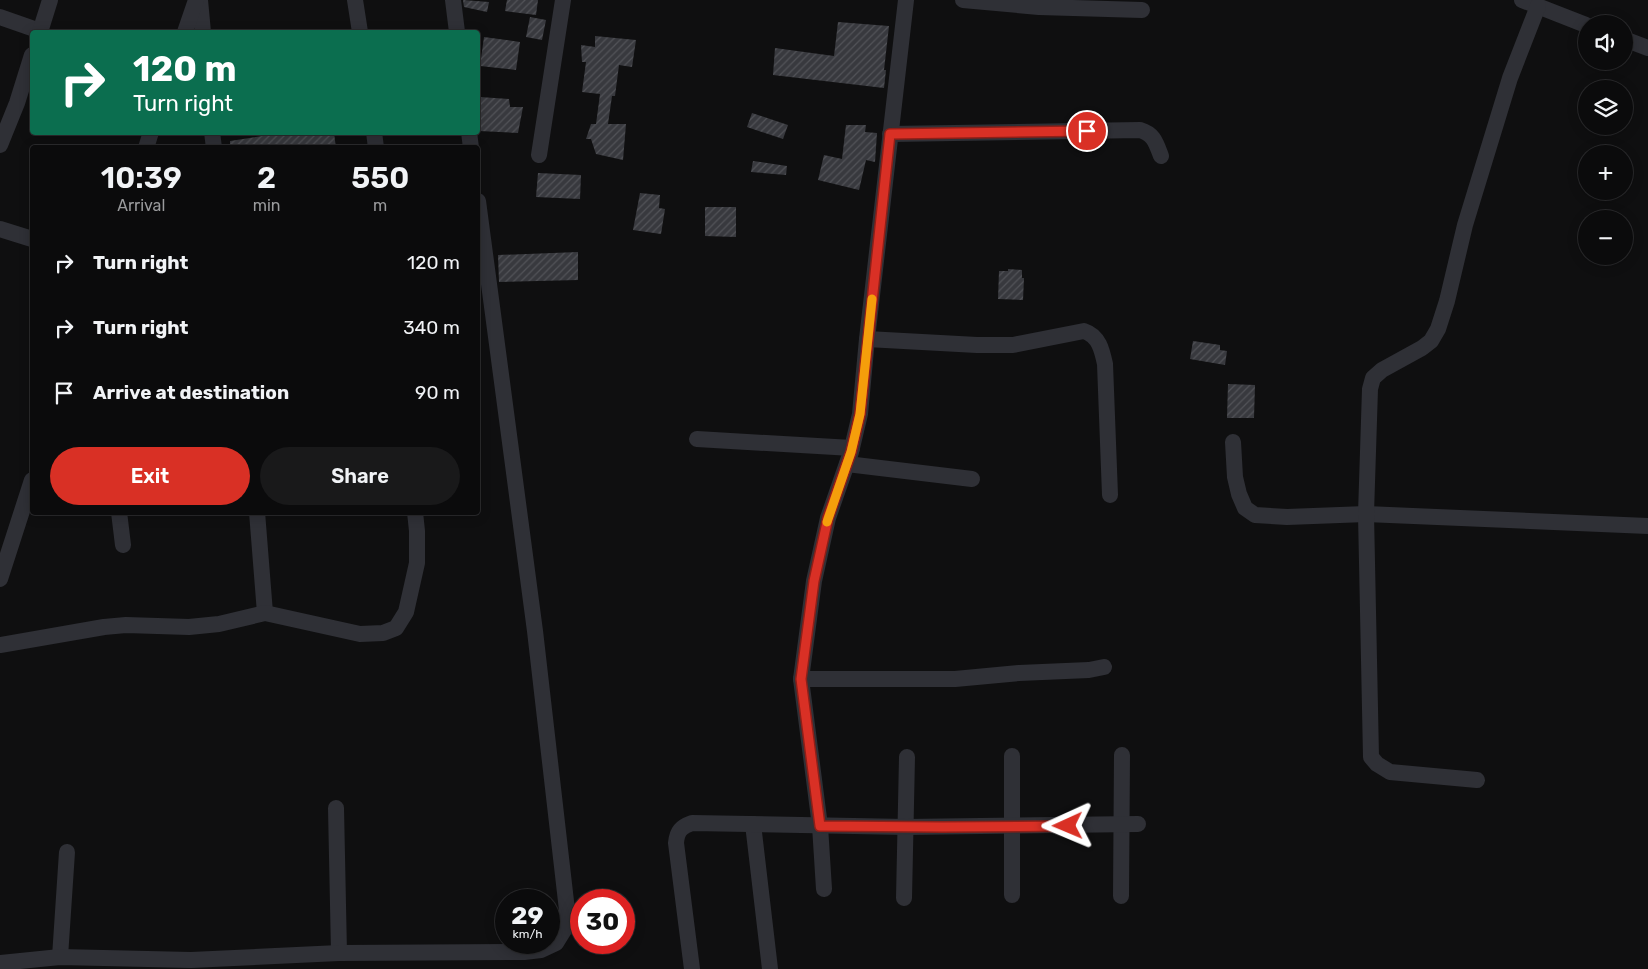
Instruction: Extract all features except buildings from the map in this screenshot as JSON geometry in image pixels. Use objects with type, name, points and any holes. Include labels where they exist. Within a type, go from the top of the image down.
[{"type":"street","points":[[41,30],[50,0]]},
{"type":"street","points":[[186,30],[198,0]]},
{"type":"street","points":[[198,0],[203,30]]},
{"type":"street","points":[[355,0],[360,30]]},
{"type":"street","points":[[453,0],[457,30]]},
{"type":"street","points":[[539,155],[563,0]]},
{"type":"street","points":[[824,889],[820,826],[801,679],[814,581],[826,527],[852,448],[860,414],[906,0]]},
{"type":"street","points":[[963,0],[1039,7],[1142,10]]},
{"type":"street","points":[[1522,0],[1578,22]]},
{"type":"street","points":[[1477,780],[1390,772],[1377,764],[1371,757],[1366,514],[1370,389],[1373,378],[1382,370],[1422,348],[1431,341],[1438,329],[1447,301],[1465,226],[1507,88],[1538,6]]},
{"type":"street","points":[[0,17],[35,30]]},
{"type":"street","points":[[1633,42],[1648,48]]},
{"type":"street","points":[[0,145],[17,103],[30,61]]},
{"type":"street","points":[[890,134],[1140,130],[1148,132],[1155,139],[1161,156]]},
{"type":"street","points":[[0,229],[30,238]]},
{"type":"street","points":[[0,963],[60,957],[191,960],[339,953],[524,952],[541,950],[556,942],[564,930],[567,910],[535,631],[480,229]]},
{"type":"street","points":[[867,339],[1014,345],[1084,331],[1091,334],[1102,349],[1105,364],[1110,495]]},
{"type":"street","points":[[697,439],[852,448]]},
{"type":"street","points":[[1233,442],[1235,477],[1239,494],[1245,508],[1255,515],[1287,517],[1366,514],[1648,526]]},
{"type":"street","points":[[847,464],[972,479]]},
{"type":"street","points":[[0,579],[30,486]]},
{"type":"street","points":[[120,515],[123,545]]},
{"type":"street","points":[[257,515],[265,613]]},
{"type":"street","points":[[0,645],[104,626],[189,627],[219,624],[265,613],[360,634],[383,633],[396,628],[406,612],[417,563],[415,515]]},
{"type":"street","points":[[801,679],[956,679],[1020,673],[1088,670],[1104,667]]},
{"type":"street","points":[[1121,896],[1130,824],[1122,755]]},
{"type":"street","points":[[1012,756],[1014,827],[1012,895]]},
{"type":"street","points":[[904,898],[907,757]]},
{"type":"street","points":[[336,808],[339,953]]},
{"type":"street","points":[[692,969],[676,843],[677,833],[682,827],[692,823],[906,827],[1130,824]]},
{"type":"street","points":[[753,824],[770,969]]},
{"type":"street","points":[[60,957],[67,852]]},
{"type":"slow traffic","points":[[827,522],[851,452],[860,414],[872,299]]},
{"type":"route","points":[[1068,826],[820,826],[801,679],[814,581],[828,518],[851,452],[860,414],[890,134],[1087,131]]}]
